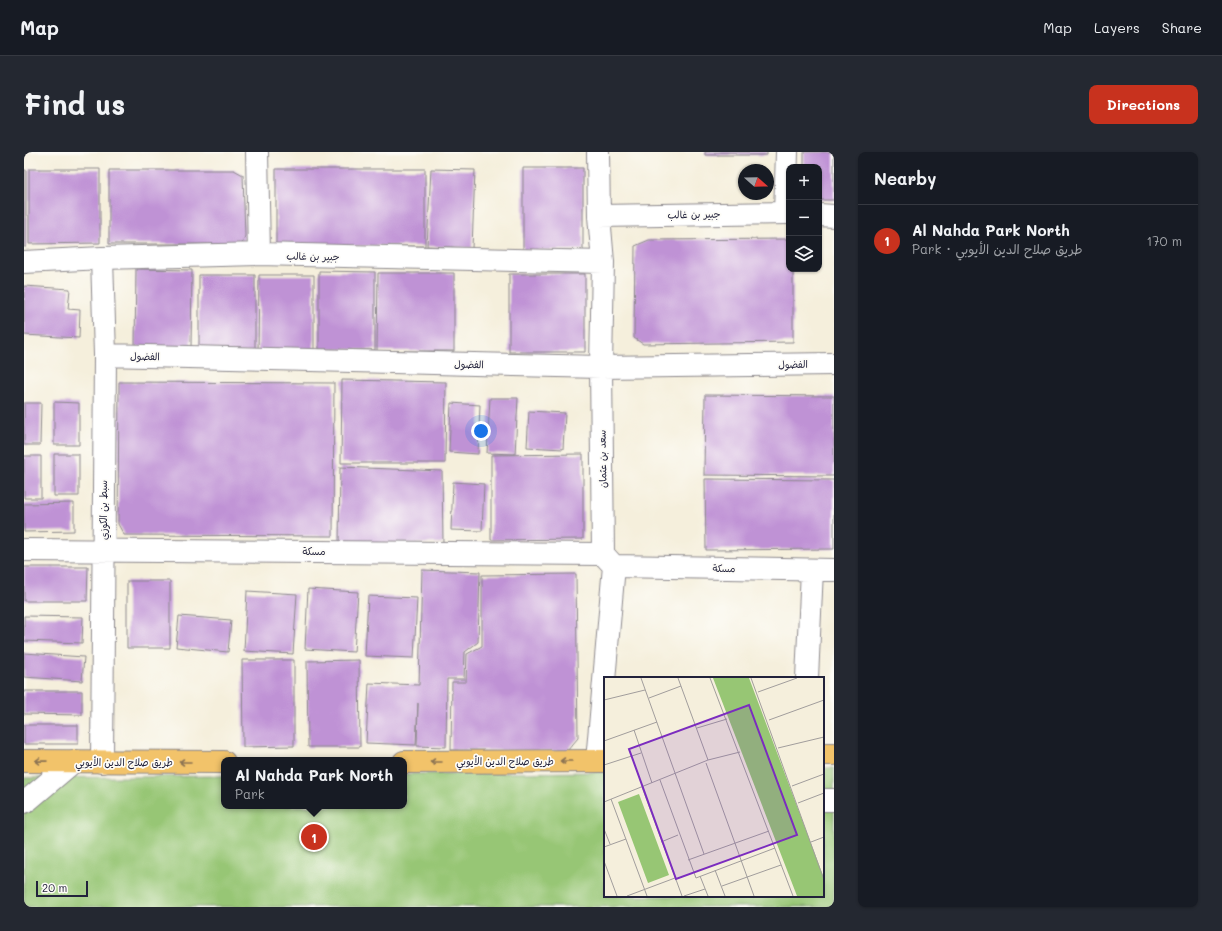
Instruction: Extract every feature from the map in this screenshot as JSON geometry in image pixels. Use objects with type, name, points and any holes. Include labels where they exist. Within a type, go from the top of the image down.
[{"type":"main road","name":"طريق صلاح الدين الأيوبي","points":[[24,761],[221,762]]},
{"type":"main road","name":"طريق صلاح الدين الأيوبي","points":[[407,762],[601,761]]},
{"type":"street","points":[[257,152],[259,254]]},
{"type":"street","points":[[592,152],[598,152]]},
{"type":"street","name":"سعد بن عثمان","points":[[598,152],[599,216],[603,262],[601,367],[609,560],[604,677]]},
{"type":"street","points":[[787,152],[787,200]]},
{"type":"street","name":"جبير بن غالب","points":[[599,216],[786,213]]},
{"type":"street","points":[[822,215],[834,216]]},
{"type":"street","name":"جبير بن غالب","points":[[24,262],[102,258],[259,254],[603,262]]},
{"type":"street","name":"سبط بن الكوزي","points":[[102,258],[105,355],[102,762]]},
{"type":"street","name":"الفضول","points":[[105,355],[601,367],[834,364]]},
{"type":"street","name":"مسكة","points":[[24,550],[103,550],[609,560],[834,570]]},
{"type":"street","points":[[807,677],[812,570]]},
{"type":"street","name":"سعد بن عثمان","points":[[601,761],[604,686]]},
{"type":"street","points":[[24,802],[74,762]]},
{"type":"green space","points":[[824,768],[834,768],[834,907],[24,907],[24,778],[221,776],[221,809],[407,809],[407,774],[604,772],[604,897],[824,897]]},
{"type":"building","points":[[705,152],[767,152],[767,155],[705,155]]},
{"type":"building","points":[[804,152],[834,152],[834,200],[822,200],[822,164],[804,164]]},
{"type":"building","points":[[523,168],[583,168],[583,250],[523,250]]},
{"type":"building","points":[[29,169],[100,169],[100,243],[29,244]]},
{"type":"building","points":[[276,169],[425,169],[425,246],[276,246]]},
{"type":"building","points":[[431,169],[475,170],[472,248],[427,246]]},
{"type":"building","points":[[24,170],[26,170],[26,247],[24,247]]},
{"type":"building","points":[[109,170],[234,170],[243,175],[245,236],[242,244],[109,244]]},
{"type":"building","points":[[786,239],[786,272],[793,272],[793,342],[643,344],[634,338],[635,246],[649,240]]},
{"type":"building","points":[[136,269],[192,270],[191,348],[135,347]]},
{"type":"building","points":[[319,271],[375,272],[375,350],[319,349]]},
{"type":"building","points":[[378,273],[454,273],[454,351],[377,351]]},
{"type":"building","points":[[509,274],[585,274],[585,352],[509,352]]},
{"type":"building","points":[[199,275],[255,275],[255,353],[199,352]]},
{"type":"building","points":[[259,275],[314,275],[314,353],[258,353]]},
{"type":"building","points":[[24,286],[70,289],[68,309],[80,310],[79,338],[24,335]]},
{"type":"building","points":[[342,380],[446,382],[445,463],[341,463]]},
{"type":"building","points":[[119,382],[334,383],[333,536],[124,535],[118,524]]},
{"type":"building","points":[[705,395],[834,396],[834,476],[704,475]]},
{"type":"building","points":[[490,398],[518,398],[515,454],[487,453]]},
{"type":"building","points":[[54,402],[79,403],[79,445],[54,445]]},
{"type":"building","points":[[24,403],[41,403],[40,445],[24,445]]},
{"type":"building","points":[[451,403],[480,405],[478,454],[449,452]]},
{"type":"building","points":[[529,411],[565,413],[563,449],[527,447]]},
{"type":"building","points":[[54,454],[79,454],[79,496],[54,496]]},
{"type":"building","points":[[583,454],[583,539],[491,540],[491,455]]},
{"type":"building","points":[[24,456],[41,456],[41,498],[24,498]]},
{"type":"building","points":[[340,467],[442,471],[443,543],[339,545]]},
{"type":"building","points":[[705,479],[834,480],[834,549],[706,550]]},
{"type":"building","points":[[453,482],[484,484],[482,531],[451,530]]},
{"type":"building","points":[[74,503],[74,531],[24,532],[24,504]]},
{"type":"building","points":[[24,567],[88,567],[87,601],[24,601]]},
{"type":"building","points":[[422,570],[480,572],[478,642],[465,652],[464,679],[447,679],[446,747],[417,746],[418,703],[416,745],[366,743],[369,683],[419,685]]},
{"type":"building","points":[[576,574],[578,738],[567,751],[451,750],[452,682],[466,682],[467,654],[482,646],[482,575]]},
{"type":"building","points":[[127,581],[170,581],[170,648],[127,648]]},
{"type":"building","points":[[308,589],[358,592],[354,652],[305,649]]},
{"type":"building","points":[[247,591],[297,594],[293,654],[244,651]]},
{"type":"building","points":[[368,596],[417,598],[414,658],[365,656]]},
{"type":"building","points":[[24,616],[83,617],[82,643],[24,641]]},
{"type":"building","points":[[179,616],[231,620],[228,652],[176,647]]},
{"type":"building","points":[[24,653],[84,657],[82,681],[24,677]]},
{"type":"building","points":[[242,660],[294,660],[294,746],[243,747]]},
{"type":"building","points":[[359,660],[360,747],[308,747],[307,661]]},
{"type":"building","points":[[24,691],[82,691],[82,715],[24,714]]},
{"type":"building","points":[[24,725],[78,725],[78,744],[24,744]]},
{"type":"place","name":"Al Nahda Park North","points":[[314,837]]}]
